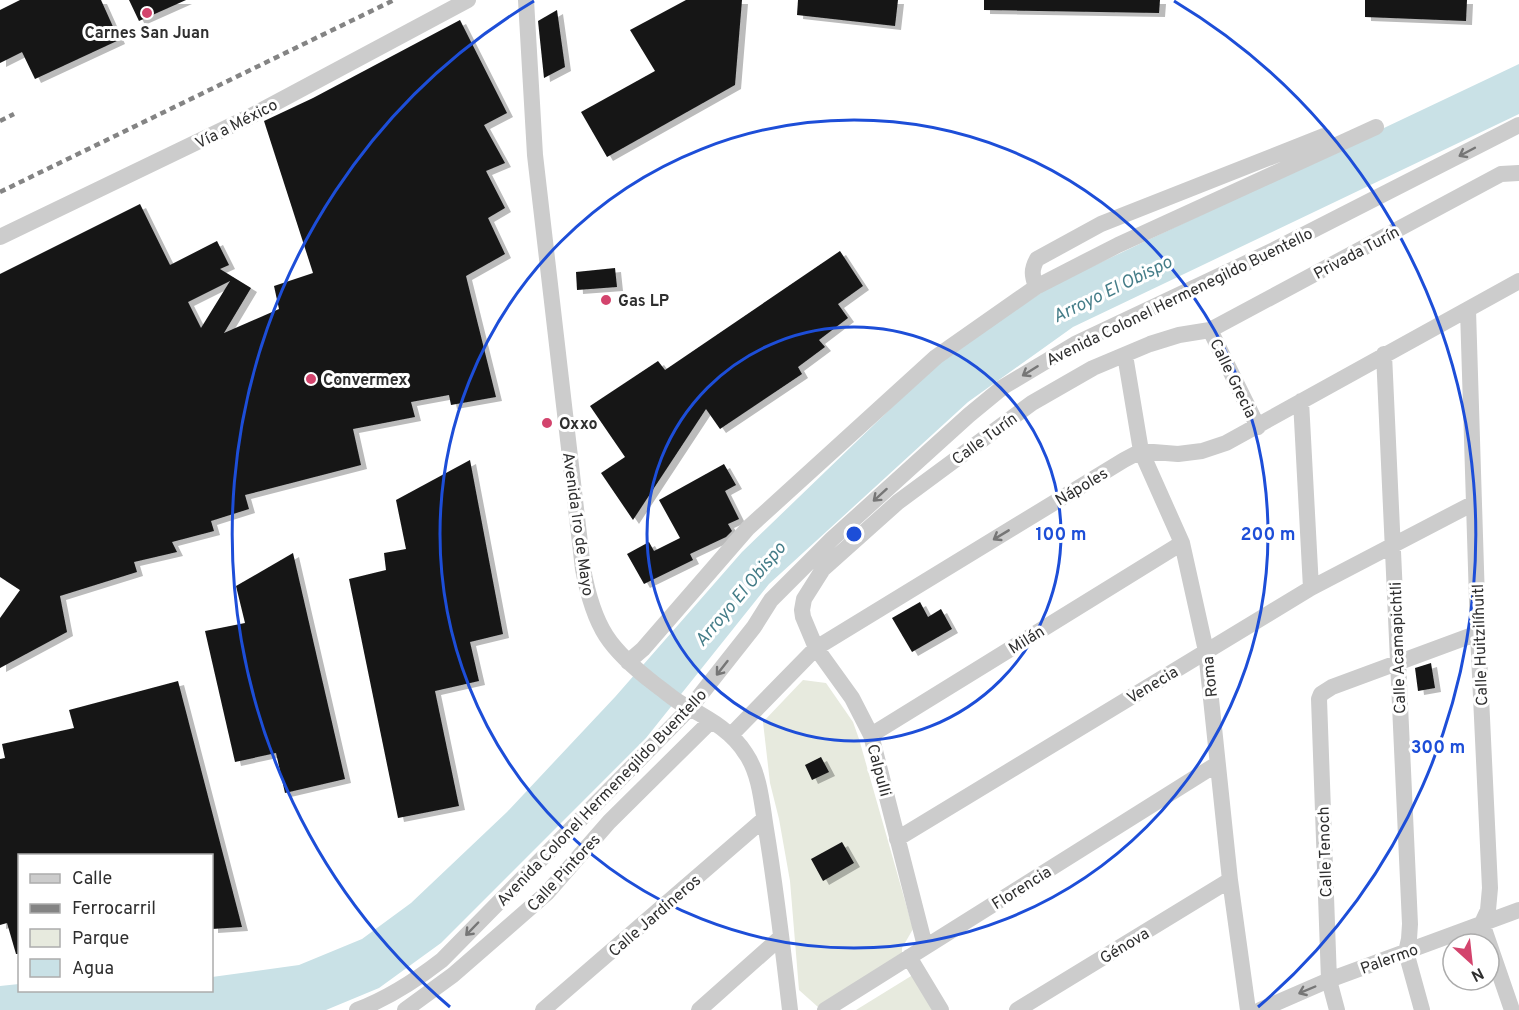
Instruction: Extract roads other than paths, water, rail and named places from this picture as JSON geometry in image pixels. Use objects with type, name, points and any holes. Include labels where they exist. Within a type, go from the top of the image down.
[{"type":"street","name":"Vía a México","points":[[0,237],[249,117],[468,0]]},
{"type":"street","name":"Avenida 1ro de Mayo","points":[[526,0],[536,154],[584,569],[590,603],[607,638],[631,664],[687,707],[731,735],[748,755],[756,776],[776,890],[789,1009]]},
{"type":"street","name":"Avenida Colonel Hermenegildo Buentello","points":[[357,1010],[377,1003],[412,984],[442,960],[687,707],[754,627],[771,600],[832,539],[969,415],[1004,387],[1084,339],[1274,250],[1519,125]]},
{"type":"street","points":[[631,664],[748,528],[936,357],[1035,287],[1118,245],[1376,127]]},
{"type":"street","points":[[1035,287],[1031,274],[1037,259],[1101,224],[1324,136]]},
{"type":"street","name":"Privada Turín","points":[[1210,330],[1501,174],[1519,173]]},
{"type":"street","points":[[1141,451],[1178,454],[1202,451],[1226,443],[1519,281]]},
{"type":"street","name":"Calle Huitzilíhuitl","points":[[1468,310],[1478,633],[1490,888],[1488,910],[1482,923]]},
{"type":"street","name":"Calle Turín","points":[[802,609],[810,588],[823,569],[898,502],[1032,403],[1093,368],[1150,344],[1179,335],[1210,330]]},
{"type":"street","name":"Calle Grecia","points":[[1210,330],[1258,427]]},
{"type":"street","name":"Calle Acamapichtli","points":[[1384,354],[1410,924],[1406,952],[1422,1010]]},
{"type":"street","name":"Roma","points":[[1125,355],[1141,451],[1182,543],[1206,651],[1230,880],[1248,1010]]},
{"type":"street","points":[[1301,401],[1311,588]]},
{"type":"street","name":"Nápoles","points":[[731,735],[816,648],[1141,451]]},
{"type":"street","name":"Venecia","points":[[897,839],[1311,588],[1474,503]]},
{"type":"street","name":"Milán","points":[[871,735],[1182,543]]},
{"type":"street","name":"Calpulli","points":[[802,609],[816,648],[852,698],[871,735],[925,946]]},
{"type":"street","points":[[1397,663],[1478,633]]},
{"type":"street","name":"Calle Tenoch","points":[[1337,1010],[1329,980],[1318,703],[1321,694],[1332,687],[1397,663]]},
{"type":"street","name":"Calle Pintores","points":[[405,1010],[422,1005],[547,893],[609,822],[711,721]]},
{"type":"street","name":"Florencia","points":[[825,1010],[1217,764]]},
{"type":"street","name":"Calle Jardineros","points":[[543,1010],[764,819]]},
{"type":"street","name":"Génova","points":[[1017,1010],[1230,880]]},
{"type":"street","name":"Palermo","points":[[1260,1010],[1329,980],[1519,910]]},
{"type":"street","points":[[1482,923],[1512,1010]]},
{"type":"street","points":[[699,1010],[781,937]]},
{"type":"street","points":[[909,957],[941,1010]]},
{"type":"water","name":"Arroyo El Obispo","points":[[1519,64],[1519,114],[1073,327],[968,402],[769,584],[646,738],[441,943],[379,988],[326,1010],[0,1010],[0,986],[18,984],[18,992],[213,992],[213,977],[299,965],[362,939],[411,903],[507,812],[615,697],[742,552],[938,363],[1051,286]]},
{"type":"railway","points":[[0,192],[394,0]]},
{"type":"railway","points":[[0,121],[14,114]]},
{"type":"place","name":"Carnes San Juan","points":[[147,13]]},
{"type":"place","name":"Gas LP","points":[[606,300]]},
{"type":"place","name":"Convermex","points":[[311,379]]},
{"type":"place","name":"Oxxo","points":[[547,423]]}]
